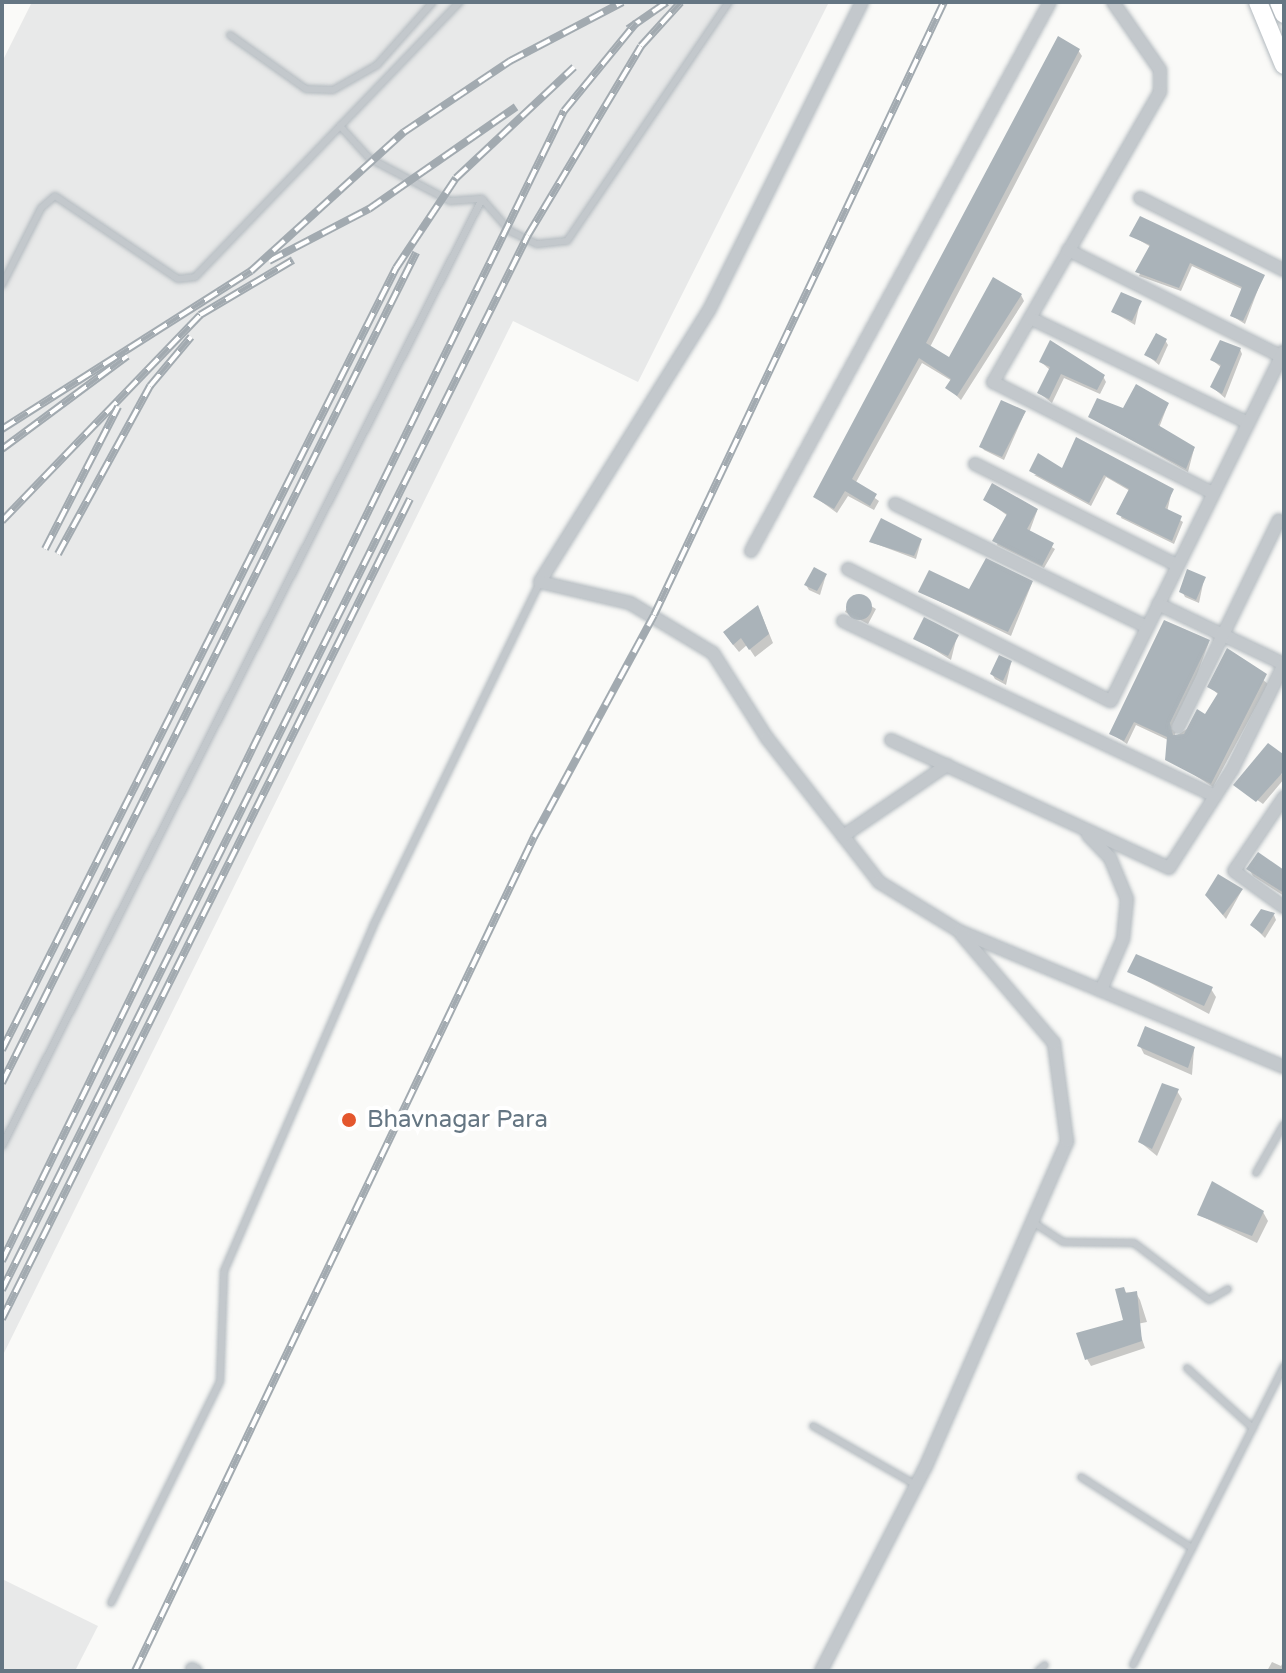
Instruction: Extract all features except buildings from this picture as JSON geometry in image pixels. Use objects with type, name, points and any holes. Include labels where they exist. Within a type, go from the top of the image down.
[{"type":"street","points":[[862,2],[709,310],[540,582],[630,603],[713,653],[879,882],[959,931],[1284,1067]]},
{"type":"street","points":[[751,551],[1050,2]]},
{"type":"street","points":[[1113,2],[1163,81],[993,382],[1213,493]]},
{"type":"street","points":[[1258,2],[1284,65]]},
{"type":"street","points":[[1279,2],[1284,14]]},
{"type":"street","points":[[1140,198],[1284,270]]},
{"type":"street","points":[[848,569],[1111,701],[1283,354],[1068,250]]},
{"type":"street","points":[[1030,318],[1248,423]]},
{"type":"street","points":[[975,464],[1177,565]]},
{"type":"street","points":[[895,504],[1147,627]]},
{"type":"street","points":[[1178,727],[1279,520]]},
{"type":"street","points":[[891,740],[1169,868],[1215,796],[1284,664],[1158,604]]},
{"type":"street","points":[[843,621],[1215,796]]},
{"type":"street","points":[[843,836],[947,765]]},
{"type":"street","points":[[1284,797],[1234,871],[1284,907]]},
{"type":"street","points":[[1080,827],[1110,858],[1127,899],[1123,939],[1101,990]]},
{"type":"street","points":[[821,1671],[916,1485],[1067,1141],[1054,1043],[959,931]]},
{"type":"lane","points":[[230,35],[306,89],[333,90],[377,65],[433,2]]},
{"type":"lane","points":[[2,285],[41,208],[55,196],[189,280],[460,2]]},
{"type":"lane","points":[[482,199],[510,231],[537,244],[571,238],[729,2]]},
{"type":"lane","points":[[340,126],[369,158],[450,201],[482,199]]},
{"type":"lane","points":[[2,1146],[482,199]]},
{"type":"lane","points":[[111,1603],[220,1381],[224,1271],[373,926],[540,582]]},
{"type":"lane","points":[[1256,1173],[1284,1124]]},
{"type":"lane","points":[[1031,1221],[1063,1242],[1134,1243],[1209,1300],[1228,1289]]},
{"type":"lane","points":[[1133,1665],[1284,1366]]},
{"type":"lane","points":[[1187,1368],[1253,1428]]},
{"type":"lane","points":[[813,1426],[916,1485]]},
{"type":"lane","points":[[1081,1477],[1192,1548]]},
{"type":"lane","points":[[1038,1671],[1045,1665]]},
{"type":"shaded area","points":[[32,2],[829,2],[638,382],[513,321],[2,1357],[2,62]]},
{"type":"shaded area","points":[[2,1579],[98,1626],[75,1671],[2,1671]]},
{"type":"railway","points":[[2,429],[251,271],[404,132],[510,61],[623,2]]},
{"type":"railway","points":[[628,29],[667,2]]},
{"type":"railway","points":[[2,1290],[528,235],[641,46],[681,2]]},
{"type":"railway","points":[[135,1671],[534,837],[654,615],[944,2]]},
{"type":"railway","points":[[2,1261],[564,111],[636,23]]},
{"type":"railway","points":[[2,1050],[396,268],[456,178],[574,67]]},
{"type":"railway","points":[[269,261],[369,209],[516,107]]},
{"type":"railway","points":[[2,1083],[416,253]]},
{"type":"railway","points":[[2,521],[200,315],[293,260]]},
{"type":"railway","points":[[58,554],[150,386],[191,337]]},
{"type":"railway","points":[[2,449],[127,356]]},
{"type":"railway","points":[[45,549],[118,407]]},
{"type":"railway","points":[[2,1319],[410,499]]},
{"type":"place","name":"Bhavnagar Para","points":[[349,1120]]}]
